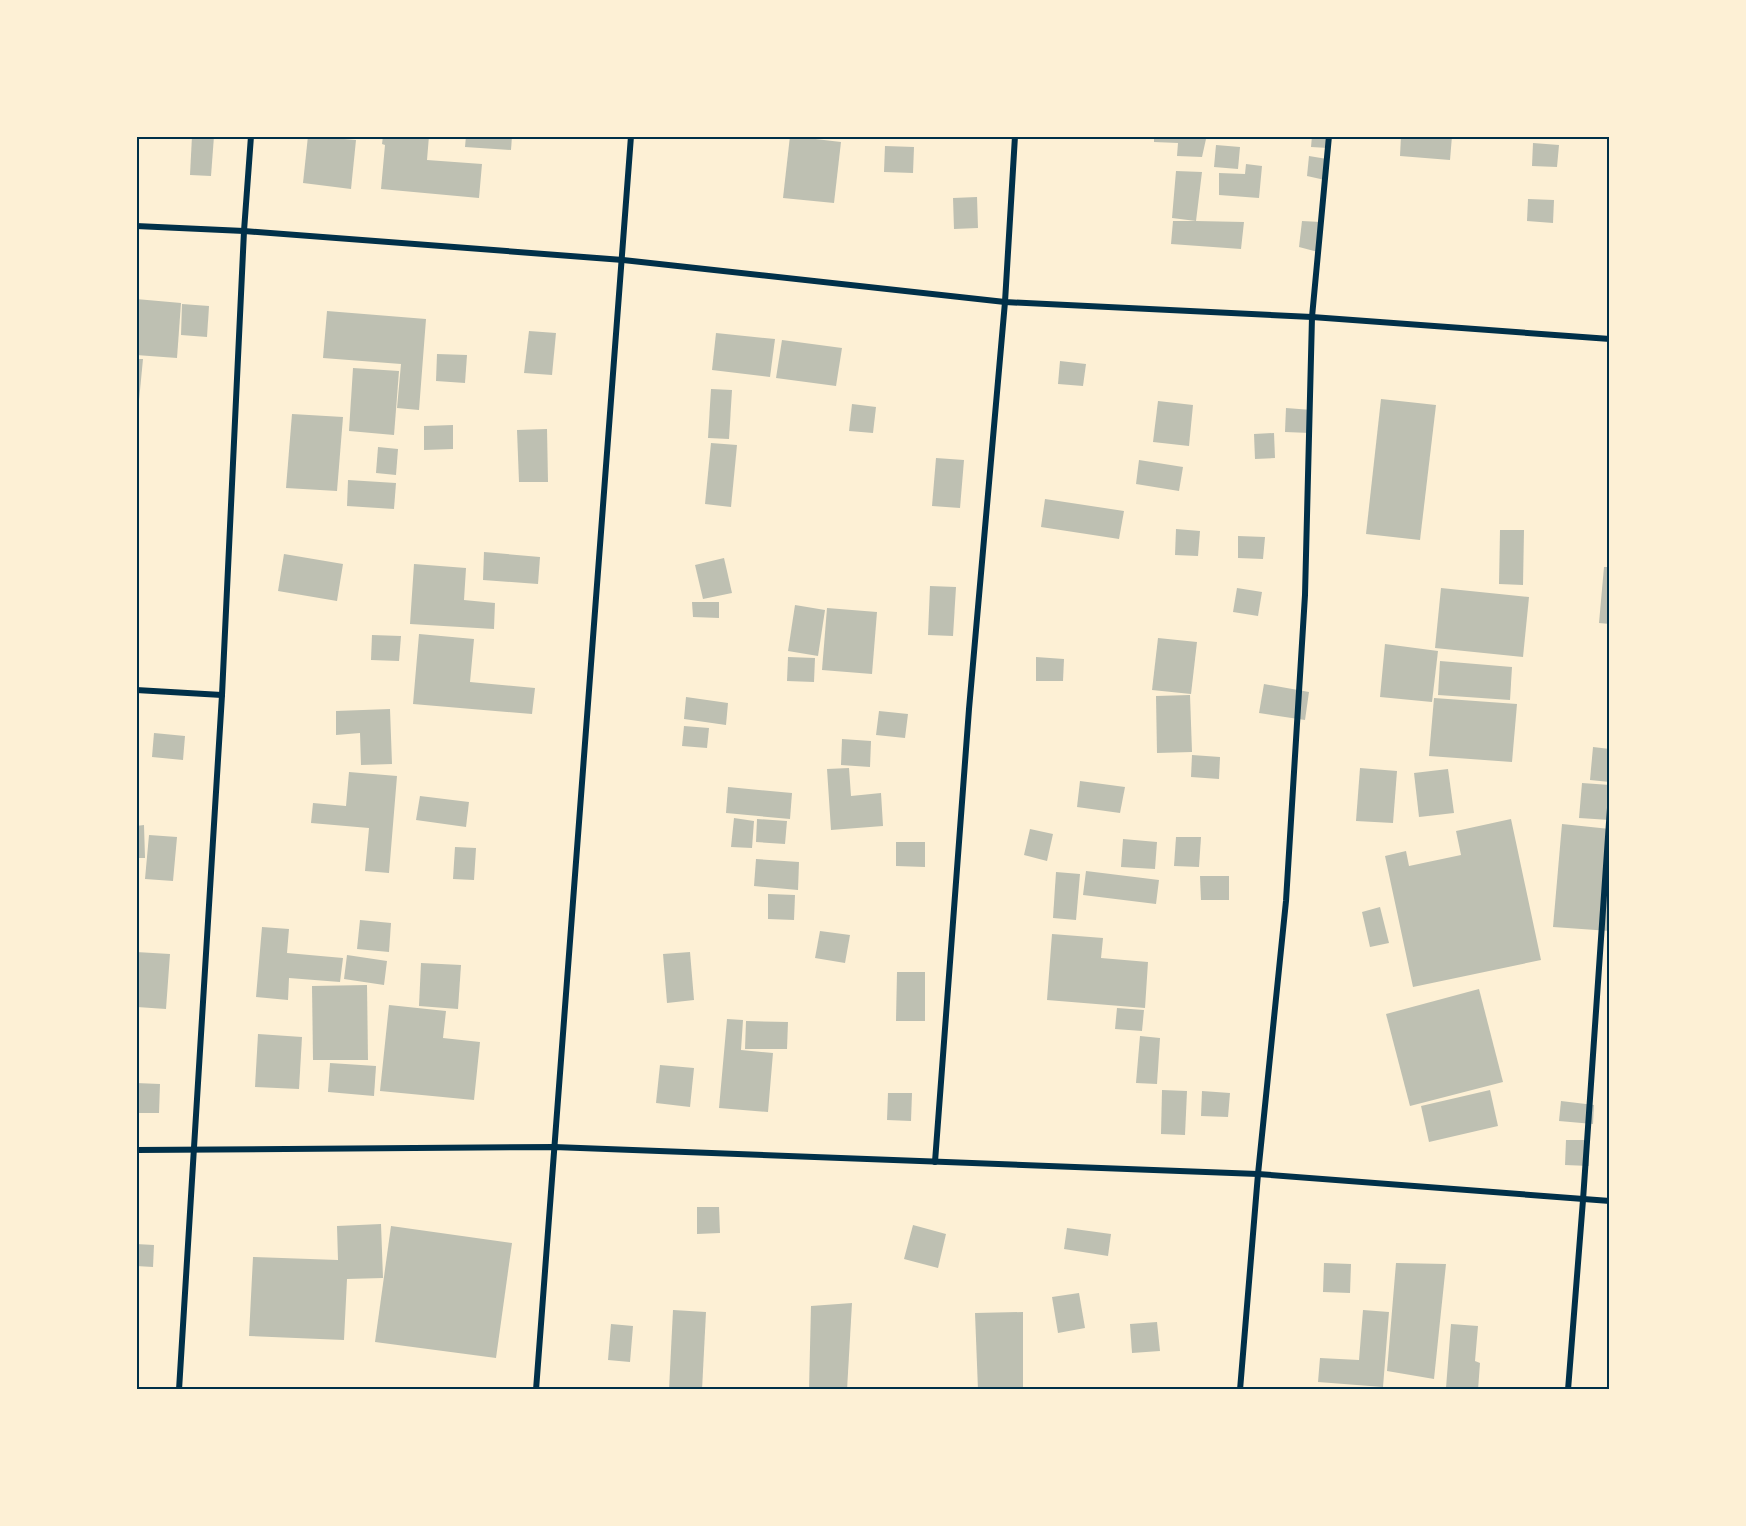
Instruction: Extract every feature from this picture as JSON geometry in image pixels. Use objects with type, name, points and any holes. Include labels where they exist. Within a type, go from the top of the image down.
[{"type":"street","points":[[179,1389],[222,695],[244,231],[251,136]]},
{"type":"street","points":[[536,1389],[631,136]]},
{"type":"street","points":[[935,1162],[969,709],[1005,302],[1015,136]]},
{"type":"street","points":[[1240,1389],[1258,1174],[1286,902],[1305,595],[1312,317],[1329,136]]},
{"type":"street","points":[[136,226],[244,231],[623,260],[1005,302],[1312,317],[1610,339]]},
{"type":"street","points":[[136,690],[222,695]]},
{"type":"street","points":[[1568,1389],[1610,808]]},
{"type":"street","points":[[136,1150],[554,1147],[1258,1174],[1610,1201]]},
{"type":"building","points":[[192,136],[214,136],[211,176],[190,175]]},
{"type":"building","points":[[308,136],[356,140],[351,189],[303,183]]},
{"type":"building","points":[[383,136],[429,136],[427,160],[482,164],[479,198],[381,189],[385,145],[382,144]]},
{"type":"building","points":[[466,136],[512,136],[511,150],[465,147]]},
{"type":"building","points":[[790,136],[841,142],[834,203],[783,198]]},
{"type":"building","points":[[1154,136],[1206,139],[1202,157],[1177,156],[1178,143],[1154,142]]},
{"type":"building","points":[[1312,136],[1329,136],[1328,148],[1311,147]]},
{"type":"building","points":[[1401,136],[1452,136],[1450,160],[1400,156]]},
{"type":"building","points":[[1533,143],[1559,145],[1557,167],[1532,166]]},
{"type":"building","points":[[1216,145],[1240,147],[1238,169],[1214,167]]},
{"type":"building","points":[[885,146],[914,147],[913,173],[884,172]]},
{"type":"building","points":[[1309,156],[1327,159],[1325,180],[1307,176]]},
{"type":"building","points":[[1246,164],[1262,166],[1259,198],[1219,195],[1219,173],[1245,174]]},
{"type":"building","points":[[1176,171],[1202,172],[1196,221],[1172,218]]},
{"type":"building","points":[[977,197],[978,228],[954,229],[953,198]]},
{"type":"building","points":[[1528,199],[1554,200],[1553,223],[1527,221]]},
{"type":"building","points":[[1173,221],[1244,222],[1241,249],[1171,244]]},
{"type":"building","points":[[1302,221],[1321,222],[1318,252],[1299,247]]},
{"type":"building","points":[[136,299],[181,303],[177,358],[136,355]]},
{"type":"building","points":[[182,304],[209,306],[207,337],[181,335]]},
{"type":"building","points":[[327,311],[426,319],[419,410],[397,408],[401,364],[323,358]]},
{"type":"building","points":[[529,331],[556,333],[552,375],[524,373]]},
{"type":"building","points":[[716,333],[775,339],[770,377],[712,370]]},
{"type":"building","points":[[782,340],[842,348],[836,386],[776,378]]},
{"type":"building","points":[[437,354],[467,355],[465,383],[436,381]]},
{"type":"building","points":[[136,359],[143,359],[138,411],[136,411]]},
{"type":"building","points":[[1060,361],[1086,364],[1083,386],[1058,384]]},
{"type":"building","points":[[353,368],[399,371],[394,435],[349,431]]},
{"type":"building","points":[[711,389],[732,390],[729,439],[708,438]]},
{"type":"building","points":[[1381,399],[1436,405],[1420,540],[1366,534]]},
{"type":"building","points":[[1158,401],[1193,405],[1189,446],[1153,442]]},
{"type":"building","points":[[852,404],[876,407],[873,433],[849,431]]},
{"type":"building","points":[[1286,408],[1312,410],[1310,433],[1285,432]]},
{"type":"building","points":[[292,414],[343,417],[337,491],[286,488]]},
{"type":"building","points":[[453,425],[453,449],[424,450],[424,426]]},
{"type":"building","points":[[547,429],[548,482],[519,482],[517,430]]},
{"type":"building","points":[[1274,433],[1275,458],[1255,459],[1254,434]]},
{"type":"building","points":[[711,443],[737,445],[731,507],[705,504]]},
{"type":"building","points":[[378,447],[398,449],[396,475],[376,473]]},
{"type":"building","points":[[936,458],[964,460],[960,508],[932,506]]},
{"type":"building","points":[[1139,460],[1183,467],[1179,491],[1136,484]]},
{"type":"building","points":[[348,480],[396,483],[394,509],[347,506]]},
{"type":"building","points":[[1045,499],[1124,511],[1119,539],[1041,527]]},
{"type":"building","points":[[1176,529],[1200,531],[1198,556],[1175,555]]},
{"type":"building","points":[[1500,530],[1524,530],[1523,585],[1499,584]]},
{"type":"building","points":[[1238,536],[1265,537],[1263,559],[1238,558]]},
{"type":"building","points":[[484,552],[540,557],[538,584],[483,580]]},
{"type":"building","points":[[284,554],[343,564],[337,601],[278,591]]},
{"type":"building","points":[[724,558],[732,593],[703,599],[695,565]]},
{"type":"building","points":[[414,564],[466,568],[464,600],[495,603],[494,629],[410,624]]},
{"type":"building","points":[[1604,567],[1610,567],[1610,624],[1599,623]]},
{"type":"building","points":[[930,586],[956,587],[953,636],[928,635]]},
{"type":"building","points":[[1237,588],[1262,592],[1258,616],[1233,612]]},
{"type":"building","points":[[1441,588],[1529,597],[1523,657],[1435,648]]},
{"type":"building","points":[[692,602],[719,602],[719,618],[693,617]]},
{"type":"building","points":[[795,605],[825,610],[818,656],[788,651]]},
{"type":"building","points":[[827,608],[877,612],[872,674],[822,670]]},
{"type":"building","points":[[419,634],[474,639],[470,682],[535,688],[532,714],[413,704]]},
{"type":"building","points":[[372,635],[401,636],[399,661],[371,660]]},
{"type":"building","points":[[1158,638],[1197,642],[1191,694],[1152,690]]},
{"type":"building","points":[[1385,644],[1438,651],[1432,702],[1380,697]]},
{"type":"building","points":[[788,657],[815,658],[814,682],[787,681]]},
{"type":"building","points":[[1036,657],[1064,659],[1063,681],[1036,681]]},
{"type":"building","points":[[1440,661],[1512,667],[1510,700],[1438,695]]},
{"type":"building","points":[[1264,684],[1309,692],[1305,720],[1259,713]]},
{"type":"building","points":[[1190,695],[1192,752],[1157,753],[1156,696]]},
{"type":"building","points":[[686,697],[728,703],[726,725],[684,719]]},
{"type":"building","points":[[1434,698],[1517,704],[1512,762],[1429,756]]},
{"type":"building","points":[[390,709],[392,764],[361,765],[360,733],[336,735],[336,711]]},
{"type":"building","points":[[879,711],[908,714],[905,738],[876,735]]},
{"type":"building","points":[[684,726],[709,728],[707,748],[682,746]]},
{"type":"building","points":[[154,733],[185,736],[183,760],[152,757]]},
{"type":"building","points":[[842,739],[871,741],[870,767],[841,765]]},
{"type":"building","points":[[1593,747],[1610,749],[1610,782],[1590,780]]},
{"type":"building","points":[[1192,755],[1220,757],[1219,779],[1191,777]]},
{"type":"building","points":[[849,768],[851,796],[881,793],[883,826],[831,830],[827,769]]},
{"type":"building","points":[[1360,768],[1397,771],[1393,823],[1356,821]]},
{"type":"building","points":[[1448,769],[1454,813],[1419,817],[1414,773]]},
{"type":"building","points":[[349,772],[397,776],[389,873],[365,871],[369,828],[311,823],[313,803],[346,806]]},
{"type":"building","points":[[1080,781],[1125,787],[1120,813],[1077,807]]},
{"type":"building","points":[[1582,783],[1610,785],[1610,820],[1579,818]]},
{"type":"building","points":[[728,787],[792,793],[790,819],[726,813]]},
{"type":"building","points":[[420,796],[469,802],[466,827],[416,820]]},
{"type":"building","points":[[734,818],[754,821],[752,848],[731,847]]},
{"type":"building","points":[[757,819],[787,821],[785,844],[756,842]]},
{"type":"building","points":[[1511,819],[1541,960],[1413,987],[1385,856],[1406,851],[1409,866],[1461,855],[1456,831]]},
{"type":"building","points":[[1562,824],[1610,829],[1610,931],[1553,927]]},
{"type":"building","points":[[144,825],[145,858],[136,858],[136,826]]},
{"type":"building","points":[[1030,829],[1053,834],[1047,861],[1024,855]]},
{"type":"building","points":[[149,835],[177,837],[173,881],[145,879]]},
{"type":"building","points":[[1176,837],[1201,837],[1199,867],[1174,866]]},
{"type":"building","points":[[1123,839],[1157,842],[1155,869],[1121,867]]},
{"type":"building","points":[[896,842],[925,842],[925,867],[896,866]]},
{"type":"building","points":[[455,847],[476,848],[474,880],[453,879]]},
{"type":"building","points":[[756,859],[799,862],[798,890],[754,886]]},
{"type":"building","points":[[1086,871],[1159,880],[1156,904],[1083,895]]},
{"type":"building","points":[[1056,872],[1080,874],[1076,920],[1053,918]]},
{"type":"building","points":[[1200,876],[1229,876],[1229,900],[1201,900]]},
{"type":"building","points":[[768,894],[795,895],[794,920],[768,919]]},
{"type":"building","points":[[1380,907],[1389,943],[1370,947],[1362,912]]},
{"type":"building","points":[[360,920],[391,923],[389,952],[357,949]]},
{"type":"building","points":[[262,927],[289,929],[287,953],[343,958],[340,982],[289,978],[288,1000],[256,997]]},
{"type":"building","points":[[820,931],[850,935],[845,963],[815,958]]},
{"type":"building","points":[[1052,934],[1103,938],[1101,958],[1148,962],[1145,1008],[1047,1000]]},
{"type":"building","points":[[136,952],[170,954],[166,1009],[137,1007]]},
{"type":"building","points":[[690,952],[694,1000],[667,1003],[663,954]]},
{"type":"building","points":[[347,955],[387,961],[384,985],[344,979]]},
{"type":"building","points":[[421,963],[461,965],[458,1009],[419,1006]]},
{"type":"building","points":[[897,972],[925,972],[925,1021],[896,1021]]},
{"type":"building","points":[[367,985],[368,1060],[313,1060],[312,986]]},
{"type":"building","points":[[1479,989],[1503,1082],[1410,1106],[1386,1014]]},
{"type":"building","points":[[389,1005],[446,1011],[443,1038],[480,1042],[474,1100],[380,1091]]},
{"type":"building","points":[[1117,1008],[1144,1010],[1142,1031],[1115,1029]]},
{"type":"building","points":[[727,1019],[743,1020],[741,1050],[773,1053],[768,1112],[719,1108]]},
{"type":"building","points":[[746,1021],[788,1022],[787,1049],[745,1049]]},
{"type":"building","points":[[258,1034],[302,1037],[299,1089],[255,1087]]},
{"type":"building","points":[[1140,1036],[1160,1038],[1157,1084],[1136,1083]]},
{"type":"building","points":[[330,1063],[376,1066],[374,1096],[328,1092]]},
{"type":"building","points":[[660,1065],[694,1068],[690,1107],[656,1103]]},
{"type":"building","points":[[136,1083],[160,1084],[159,1113],[136,1113]]},
{"type":"building","points":[[1162,1090],[1187,1091],[1185,1135],[1161,1134]]},
{"type":"building","points":[[1490,1090],[1498,1126],[1429,1142],[1421,1106]]},
{"type":"building","points":[[1202,1091],[1230,1093],[1228,1117],[1201,1116]]},
{"type":"building","points":[[888,1093],[912,1093],[911,1121],[887,1120]]},
{"type":"building","points":[[1561,1101],[1594,1105],[1593,1124],[1559,1121]]},
{"type":"building","points":[[1566,1140],[1589,1140],[1589,1166],[1565,1165]]},
{"type":"building","points":[[697,1207],[719,1207],[720,1233],[697,1234]]},
{"type":"building","points":[[381,1224],[383,1278],[347,1279],[344,1340],[249,1336],[253,1257],[338,1260],[337,1226]]},
{"type":"building","points":[[913,1225],[946,1234],[938,1268],[904,1259]]},
{"type":"building","points":[[391,1226],[512,1243],[496,1358],[375,1342]]},
{"type":"building","points":[[1067,1228],[1111,1234],[1108,1256],[1064,1249]]},
{"type":"building","points":[[136,1244],[154,1245],[153,1267],[136,1266]]},
{"type":"building","points":[[1324,1263],[1351,1264],[1350,1293],[1323,1292]]},
{"type":"building","points":[[1396,1263],[1446,1264],[1434,1379],[1387,1371]]},
{"type":"building","points":[[1079,1293],[1085,1328],[1058,1333],[1052,1297]]},
{"type":"building","points":[[852,1303],[847,1390],[809,1390],[811,1306]]},
{"type":"building","points":[[673,1310],[706,1312],[702,1390],[669,1390]]},
{"type":"building","points":[[1363,1310],[1389,1312],[1383,1387],[1318,1382],[1320,1358],[1359,1360]]},
{"type":"building","points":[[1023,1312],[1023,1390],[978,1390],[975,1313]]},
{"type":"building","points":[[1157,1322],[1160,1351],[1132,1353],[1130,1324]]},
{"type":"building","points":[[611,1324],[633,1326],[630,1362],[608,1360]]},
{"type":"building","points":[[1451,1324],[1478,1326],[1475,1361],[1480,1363],[1478,1390],[1446,1388]]}]
